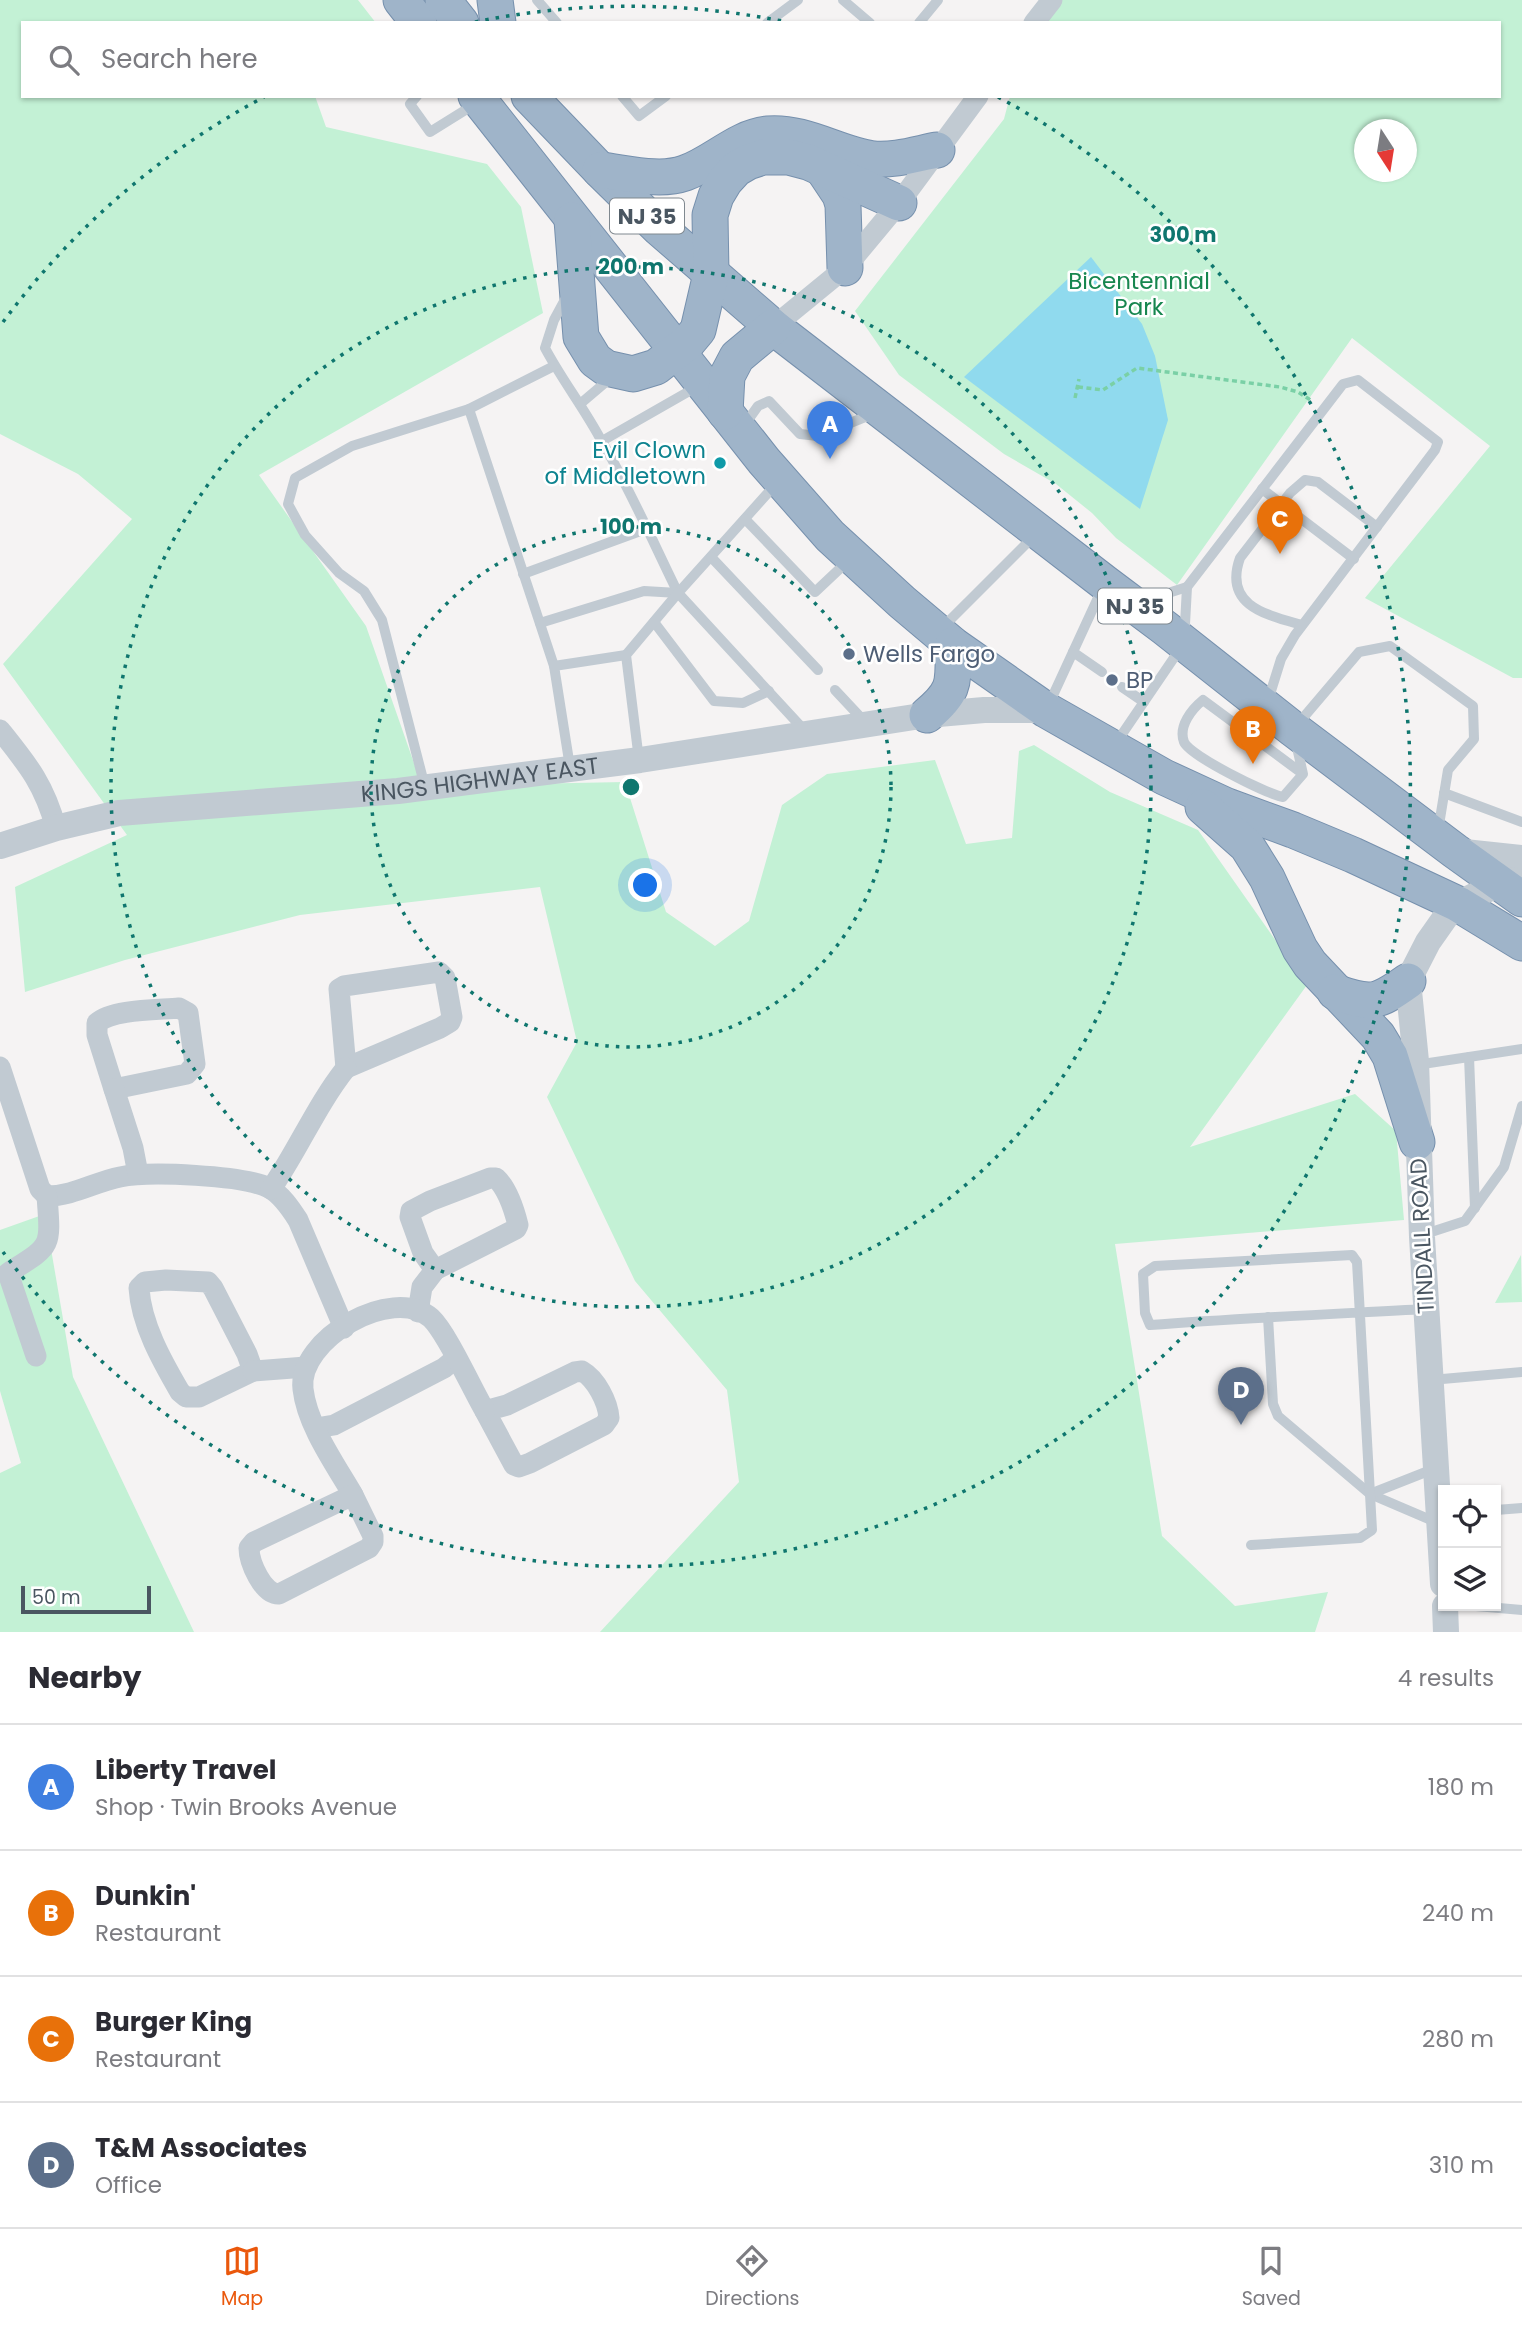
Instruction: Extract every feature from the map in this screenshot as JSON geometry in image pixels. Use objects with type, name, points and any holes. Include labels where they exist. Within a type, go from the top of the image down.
[{"type":"highway","points":[[401,0],[417,21]]},
{"type":"highway","points":[[443,0],[459,21]]},
{"type":"highway","points":[[495,0],[498,21]]},
{"type":"highway","name":"NJ 35","points":[[531,98],[600,170],[711,274],[773,327],[1184,643],[1254,718],[1293,729],[1446,844],[1516,879]]},
{"type":"highway","name":"NJ 35","points":[[478,99],[780,480],[830,536],[946,639],[1046,710],[1164,777],[1227,790],[1353,855],[1458,904],[1522,943]]},
{"type":"highway","points":[[600,170],[669,177],[695,169],[745,141],[772,134],[805,139],[884,160],[937,150]]},
{"type":"highway","points":[[572,220],[581,338],[586,348],[606,368],[633,374],[656,367],[688,342],[698,330],[711,274],[710,215],[724,181],[736,169],[748,162],[775,156],[789,157],[808,162],[898,203]]},
{"type":"highway","points":[[824,171],[840,195],[843,205],[845,268]]},
{"type":"highway","points":[[732,421],[727,376],[737,357],[773,327]]},
{"type":"highway","points":[[927,715],[940,704],[953,684],[946,639]]},
{"type":"highway","points":[[1164,777],[1219,818],[1247,846],[1267,878],[1300,949],[1310,964],[1378,1037],[1390,1056],[1417,1142]]},
{"type":"highway","points":[[1335,992],[1356,999],[1379,999],[1408,981]]},
{"type":"street","points":[[1036,21],[1052,0]]},
{"type":"street","points":[[773,327],[845,268],[898,203],[973,98]]},
{"type":"street","name":"KINGS HIGHWAY EAST","points":[[0,846],[56,828],[119,813],[425,787],[639,760],[927,715],[984,709],[1046,710]]},
{"type":"street","points":[[0,730],[39,781],[48,799],[56,828]]},
{"type":"street","points":[[1408,981],[1433,932],[1458,904],[1516,879]]},
{"type":"street","points":[[271,1189],[289,1163],[328,1091],[346,1068],[450,1022],[452,1017],[445,978],[439,972],[434,972],[344,986],[340,989],[338,995],[346,1068]]},
{"type":"street","name":"TINDALL ROAD","points":[[1408,981],[1416,1065],[1417,1142],[1438,1492]]},
{"type":"street","points":[[114,1088],[187,1074],[193,1069],[195,1064],[188,1013],[179,1008],[130,1012],[102,1019],[97,1023],[97,1035],[133,1148],[138,1174]]},
{"type":"street","points":[[0,1067],[29,1160],[40,1189],[47,1196],[50,1230],[48,1243],[41,1252],[8,1273],[36,1356]]},
{"type":"street","points":[[47,1196],[60,1196],[116,1178],[138,1174],[234,1178],[271,1189],[298,1220],[344,1328]]},
{"type":"street","points":[[418,1312],[422,1287],[435,1270],[516,1229],[518,1225],[515,1212],[502,1184],[496,1178],[430,1201],[411,1211],[410,1217],[423,1253],[435,1270]]},
{"type":"street","points":[[253,1371],[219,1299],[208,1282],[166,1280],[145,1282],[139,1288],[140,1305],[145,1319],[173,1380],[186,1397],[199,1397],[253,1371],[306,1367]]},
{"type":"street","points":[[353,1495],[254,1542],[249,1548],[249,1554],[267,1590],[279,1594],[369,1548],[373,1542],[373,1536],[353,1495],[308,1412],[302,1387],[306,1367],[329,1336],[384,1308],[402,1306],[430,1317],[442,1333],[514,1465],[530,1463],[604,1425],[609,1418],[607,1407],[594,1382],[582,1371],[507,1405],[485,1411]]},
{"type":"street","points":[[316,1428],[334,1425],[444,1368],[456,1358]]},
{"type":"street","points":[[1445,1611],[1446,1632]]},
{"type":"lane","points":[[537,0],[555,21]]},
{"type":"lane","points":[[770,21],[798,0]]},
{"type":"lane","points":[[843,0],[868,21]]},
{"type":"lane","points":[[921,21],[938,0]]},
{"type":"lane","points":[[415,98],[410,104],[430,132],[478,99]]},
{"type":"lane","points":[[624,98],[639,116],[663,98]]},
{"type":"lane","points":[[576,280],[554,320],[545,348],[561,380],[603,441],[678,593],[808,734]]},
{"type":"lane","points":[[425,787],[382,620],[364,591],[339,573],[305,535],[288,504],[295,478],[352,446],[469,409],[554,366]]},
{"type":"lane","points":[[580,404],[618,372]]},
{"type":"lane","points":[[1113,748],[1184,643],[1187,587],[1343,384],[1358,380],[1438,442],[1435,450],[1354,559],[1302,625],[1281,659],[1254,718]]},
{"type":"lane","points":[[603,441],[702,384]]},
{"type":"lane","points":[[732,421],[769,401],[800,434],[818,436],[881,411]]},
{"type":"lane","points":[[469,409],[554,666],[570,769]]},
{"type":"lane","points":[[554,666],[626,655],[780,480]]},
{"type":"lane","points":[[1302,625],[1257,611],[1242,598],[1236,583],[1240,558],[1281,504],[1298,483],[1311,480],[1318,482],[1377,527]]},
{"type":"lane","points":[[1262,489],[1354,559]]},
{"type":"lane","points":[[745,519],[815,592],[853,556]]},
{"type":"lane","points":[[523,574],[646,529]]},
{"type":"lane","points":[[946,639],[965,608],[1038,532]]},
{"type":"lane","points":[[711,556],[818,670]]},
{"type":"lane","points":[[1046,710],[1105,583]]},
{"type":"lane","points":[[1133,604],[1187,587]]},
{"type":"lane","points":[[540,624],[644,591],[678,593]]},
{"type":"lane","points":[[654,622],[714,701],[743,703],[768,691]]},
{"type":"lane","points":[[1303,774],[1293,729],[1359,652],[1390,646],[1474,706],[1474,739],[1448,770],[1444,793],[1446,844]]},
{"type":"lane","points":[[1073,652],[1102,672]]},
{"type":"lane","points":[[626,655],[639,760]]},
{"type":"lane","points":[[1122,687],[1144,702]]},
{"type":"lane","points":[[835,690],[868,725]]},
{"type":"lane","points":[[1203,700],[1254,718],[1303,774],[1283,797],[1227,790],[1183,740],[1184,727],[1192,709],[1203,700]]},
{"type":"lane","points":[[1444,793],[1522,822]]},
{"type":"lane","points":[[1416,1065],[1522,1049]]},
{"type":"lane","points":[[1469,1057],[1475,1208]]},
{"type":"lane","points":[[1422,1235],[1465,1221],[1504,1167],[1522,1106]]},
{"type":"lane","points":[[1251,1545],[1360,1538],[1372,1530],[1358,1313],[1357,1262],[1352,1255],[1156,1266],[1143,1274],[1144,1314],[1150,1325],[1268,1317],[1358,1313],[1426,1310]]},
{"type":"lane","points":[[1268,1317],[1273,1404],[1278,1416],[1370,1494],[1438,1514]]},
{"type":"lane","points":[[1431,1380],[1522,1372]]},
{"type":"lane","points":[[1370,1494],[1436,1468]]},
{"type":"lane","points":[[1501,1510],[1522,1508]]},
{"type":"lane","points":[[1501,1608],[1522,1610]]},
{"type":"path","points":[[1078,387],[1103,390],[1137,368],[1286,388],[1324,408]]},
{"type":"path","points":[[1076,398],[1079,379]]},
{"type":"green space","points":[[0,0],[358,0],[374,21],[21,21],[21,98],[316,98],[326,127],[487,164],[521,207],[543,313],[259,475],[366,626],[422,786],[625,782],[666,912],[715,946],[749,921],[782,805],[827,774],[935,760],[966,844],[1012,838],[1019,751],[1034,745],[1110,792],[1198,830],[1307,985],[1190,1147],[1355,1094],[1396,1131],[1404,1220],[1115,1244],[1162,1536],[1235,1606],[1328,1592],[1315,1632],[600,1632],[739,1482],[727,1390],[635,1281],[547,1097],[577,1042],[540,887],[300,915],[125,960],[25,992],[15,887],[127,835],[3,664],[132,519],[78,474],[0,434]]},
{"type":"green space","name":"Bicentennial Park","points":[[1039,0],[1522,0],[1522,678],[1513,678],[1365,598],[1490,446],[1352,338],[1177,585],[1116,538],[1092,513],[1056,484],[1004,454],[899,375],[855,311],[1004,119],[1009,98],[1501,98],[1501,21],[1033,21]]},
{"type":"green space","points":[[45,1214],[73,1377],[194,1632],[0,1632],[0,1473],[21,1463],[0,1391],[0,1230]]},
{"type":"green space","points":[[1521,1255],[1522,1302],[1495,1303]]},
{"type":"water","points":[[1091,257],[1142,324],[1155,356],[1168,420],[1140,509],[964,377]]},
{"type":"place","name":"Liberty Travel","points":[[830,459]]},
{"type":"place","name":"Evil Clown of Middletown","points":[[720,463]]},
{"type":"place","name":"Burger King","points":[[1280,554]]},
{"type":"place","name":"Wells Fargo","points":[[849,654]]},
{"type":"place","name":"BP","points":[[1112,680]]},
{"type":"place","name":"Dunkin'","points":[[1253,764]]},
{"type":"place","name":"T&M Associates","points":[[1241,1425]]}]
